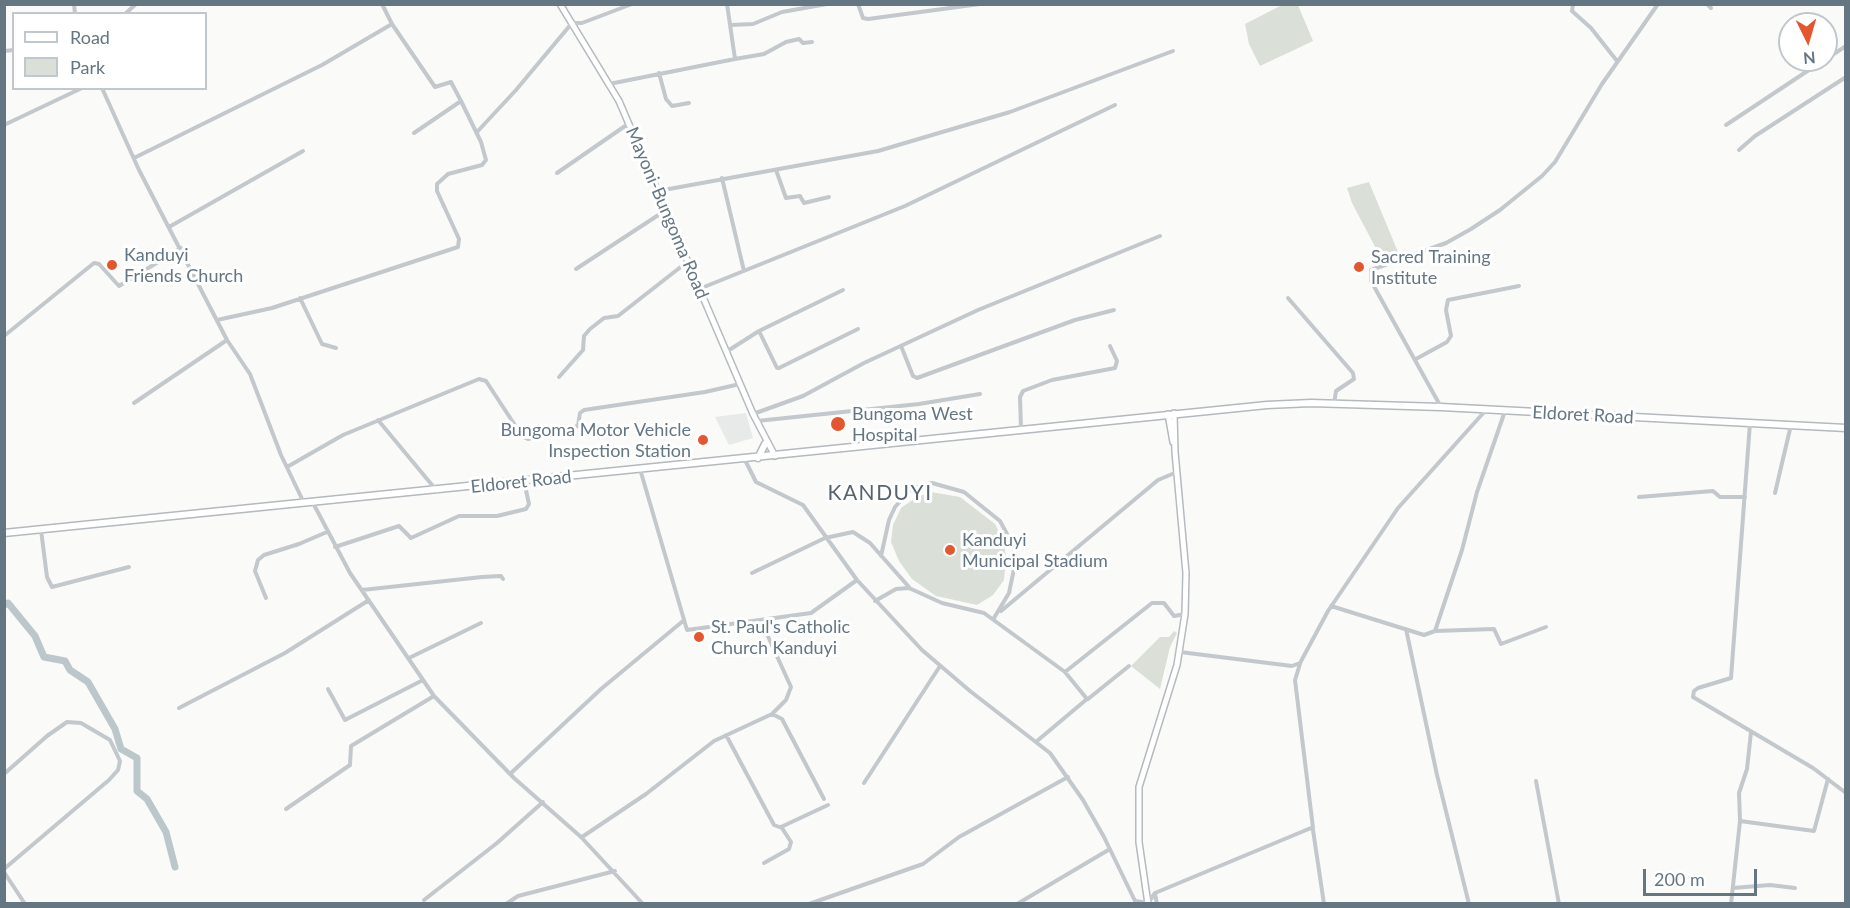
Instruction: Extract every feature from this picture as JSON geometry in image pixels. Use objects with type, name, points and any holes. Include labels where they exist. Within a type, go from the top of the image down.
[{"type":"highway","name":"Eldoret Road","points":[[4,533],[745,460],[1038,428],[1320,404],[1441,407],[1845,428]]},
{"type":"highway","points":[[758,458],[765,444]]},
{"type":"main road","name":"Mayoni-Bungoma Road","points":[[560,4],[609,84],[628,124],[760,428]]},
{"type":"main road","points":[[1148,903],[1139,842],[1139,787],[1180,652],[1185,614],[1184,541],[1171,415]]},
{"type":"main road","points":[[760,428],[765,444],[773,456]]},
{"type":"main road","points":[[760,428],[773,456]]},
{"type":"street","points":[[217,320],[300,298],[458,247],[459,239],[436,187],[438,181],[448,174],[484,163],[486,157],[477,132],[451,82],[435,87],[392,24],[382,4]]},
{"type":"street","points":[[477,132],[516,90],[572,23],[582,23],[632,4]]},
{"type":"street","points":[[727,4],[735,59]]},
{"type":"street","points":[[731,25],[753,24],[782,12],[827,4]]},
{"type":"street","points":[[858,4],[863,18],[868,19],[980,4]]},
{"type":"street","points":[[1573,4],[1572,11],[1591,28],[1617,61]]},
{"type":"street","points":[[1441,407],[1371,280],[1371,270],[1446,243],[1500,210],[1542,176],[1555,162],[1617,61],[1658,4]]},
{"type":"street","points":[[134,158],[322,65],[392,24]]},
{"type":"street","points":[[609,84],[770,51],[779,43],[799,39],[803,43],[812,42]]},
{"type":"street","points":[[658,191],[862,155],[1044,100],[1173,51]]},
{"type":"street","points":[[1726,125],[1806,72]]},
{"type":"street","points":[[659,73],[666,99],[672,106],[689,103]]},
{"type":"street","points":[[1738,150],[1845,76]]},
{"type":"street","points":[[4,125],[78,90]]},
{"type":"street","points":[[103,90],[134,158],[227,340],[250,374],[287,467],[305,504]]},
{"type":"street","points":[[414,133],[461,101]]},
{"type":"street","points":[[699,289],[905,206],[1115,105]]},
{"type":"street","points":[[557,173],[628,124]]},
{"type":"street","points":[[169,227],[303,151]]},
{"type":"street","points":[[776,170],[786,198],[800,196],[806,202],[829,196]]},
{"type":"street","points":[[722,178],[744,271]]},
{"type":"street","points":[[576,269],[666,210]]},
{"type":"street","points":[[753,414],[803,396],[978,310],[1160,236]]},
{"type":"street","points":[[4,336],[94,263],[99,264],[119,286],[181,248]]},
{"type":"street","points":[[560,377],[583,350],[585,334],[596,324],[604,318],[618,316],[687,262]]},
{"type":"street","points":[[1416,359],[1447,342],[1451,336],[1446,306],[1448,300],[1519,286]]},
{"type":"street","points":[[726,352],[759,331],[843,290]]},
{"type":"street","points":[[300,298],[322,345],[336,348]]},
{"type":"street","points":[[1288,298],[1353,373],[1354,379],[1336,391],[1334,404]]},
{"type":"street","points":[[901,346],[913,376],[917,378],[1075,320],[1114,309]]},
{"type":"street","points":[[759,331],[779,368],[858,329]]},
{"type":"street","points":[[134,403],[227,340]]},
{"type":"street","points":[[1021,430],[1020,398],[1023,391],[1052,380],[1115,368],[1117,361],[1110,346]]},
{"type":"street","points":[[287,467],[343,435],[481,378],[486,381],[522,436],[532,439],[578,426],[580,413],[584,410],[705,392],[740,384]]},
{"type":"street","points":[[757,421],[919,404],[980,394]]},
{"type":"street","points":[[1324,903],[1295,673],[1331,606],[1398,508],[1487,410]]},
{"type":"street","points":[[1435,632],[1462,550],[1477,492],[1505,411]]},
{"type":"street","points":[[378,420],[437,491]]},
{"type":"street","points":[[1750,423],[1731,678],[1727,682],[1703,685],[1694,691],[1693,695],[1695,700],[1828,779],[1845,793]]},
{"type":"street","points":[[1775,493],[1791,425]]},
{"type":"street","points":[[745,460],[756,482],[803,505],[857,580],[940,666],[1037,741],[1068,777],[1110,849],[1135,901],[1148,903],[1155,893],[1311,828],[1313,830]]},
{"type":"street","points":[[640,469],[687,630],[811,613],[857,580]]},
{"type":"street","points":[[994,618],[1158,480],[1177,472]]},
{"type":"street","points":[[335,547],[399,526],[411,538],[459,516],[497,516],[526,509],[529,507],[524,481]]},
{"type":"street","points":[[881,556],[889,520],[895,507],[911,489],[932,483],[964,492],[1000,521],[1014,547],[1015,564],[1009,593],[994,618]]},
{"type":"street","points":[[1640,497],[1714,491],[1720,497],[1745,498]]},
{"type":"street","points":[[314,503],[335,547],[434,696],[510,774],[582,837],[643,903]]},
{"type":"street","points":[[40,529],[47,577],[52,587],[129,567]]},
{"type":"street","points":[[266,598],[255,571],[258,560],[264,555],[327,532]]},
{"type":"street","points":[[752,573],[825,538],[853,532],[870,543],[909,588],[942,603],[994,618],[1065,672],[1088,699]]},
{"type":"street","points":[[362,590],[482,577],[501,576],[503,579]]},
{"type":"street","points":[[875,601],[897,589],[909,588]]},
{"type":"street","points":[[179,708],[285,653],[369,600]]},
{"type":"street","points":[[1065,672],[1152,603],[1164,603],[1174,616],[1185,614]]},
{"type":"street","points":[[1331,606],[1427,635],[1435,632],[1494,629],[1501,644],[1546,627]]},
{"type":"street","points":[[510,774],[601,689],[683,621]]},
{"type":"street","points":[[582,837],[726,735],[772,714],[786,699],[791,687],[761,621]]},
{"type":"street","points":[[408,658],[481,623]]},
{"type":"street","points":[[1406,629],[1437,775],[1469,903]]},
{"type":"street","points":[[1180,652],[1292,666],[1300,663]]},
{"type":"street","points":[[864,783],[940,666]]},
{"type":"street","points":[[1037,741],[1130,666]]},
{"type":"street","points":[[328,689],[345,720],[423,680]]},
{"type":"street","points":[[286,808],[350,765],[351,746],[434,696]]},
{"type":"street","points":[[772,714],[782,719],[824,799]]},
{"type":"street","points":[[4,774],[47,736],[67,722],[81,723],[111,740],[120,762],[118,770],[109,780],[4,870],[25,903]]},
{"type":"street","points":[[1731,903],[1740,820],[1739,793],[1747,769],[1751,732]]},
{"type":"street","points":[[726,735],[774,825],[780,827],[791,842],[791,848],[764,863]]},
{"type":"street","points":[[809,903],[923,864],[959,837],[1068,777]]},
{"type":"street","points":[[1740,820],[1814,831],[1828,779]]},
{"type":"street","points":[[1536,781],[1559,903]]},
{"type":"street","points":[[424,900],[497,843],[543,802]]},
{"type":"street","points":[[780,827],[828,805]]},
{"type":"street","points":[[1017,903],[1110,849]]},
{"type":"street","points":[[506,903],[518,896],[615,871]]},
{"type":"street","points":[[1732,888],[1770,885],[1795,888]]},
{"type":"street","points":[[1155,893],[1158,903]]},
{"type":"shaded area","points":[[746,413],[753,438],[729,445],[715,417]]},
{"type":"green space","points":[[1284,4],[1298,5],[1313,41],[1260,66],[1249,44],[1245,24]]},
{"type":"green space","points":[[1369,182],[1398,252],[1381,258],[1352,203],[1347,188]]},
{"type":"green space","name":"Kanduyi Municipal Stadium","points":[[931,492],[960,497],[995,524],[1004,542],[1006,557],[1004,580],[993,595],[977,605],[936,596],[912,579],[899,561],[891,542],[893,525],[901,508],[917,497]]},
{"type":"green space","points":[[1174,631],[1177,633],[1170,647],[1160,689],[1131,666],[1160,637],[1169,637]]},
{"type":"waterway","points":[[4,605],[8,603],[35,636],[44,657],[65,661],[70,670],[88,682],[115,729],[121,749],[137,758],[137,791],[147,799],[166,832],[175,867]]},
{"type":"place","name":"Kanduyi Friends Church","points":[[112,265]]},
{"type":"place","name":"Sacred Training Institute","points":[[1359,267]]},
{"type":"place","name":"Bungoma West Hospital","points":[[838,424]]},
{"type":"place","name":"Bungoma Motor Vehicle Inspection Station","points":[[703,440]]},
{"type":"place","name":"Kanduyi Municipal Stadium","points":[[950,550]]},
{"type":"place","name":"St. Paul's Catholic Church Kanduyi","points":[[699,637]]},
{"type":"district","name":"KANDUYI","points":[[880,493]]}]
